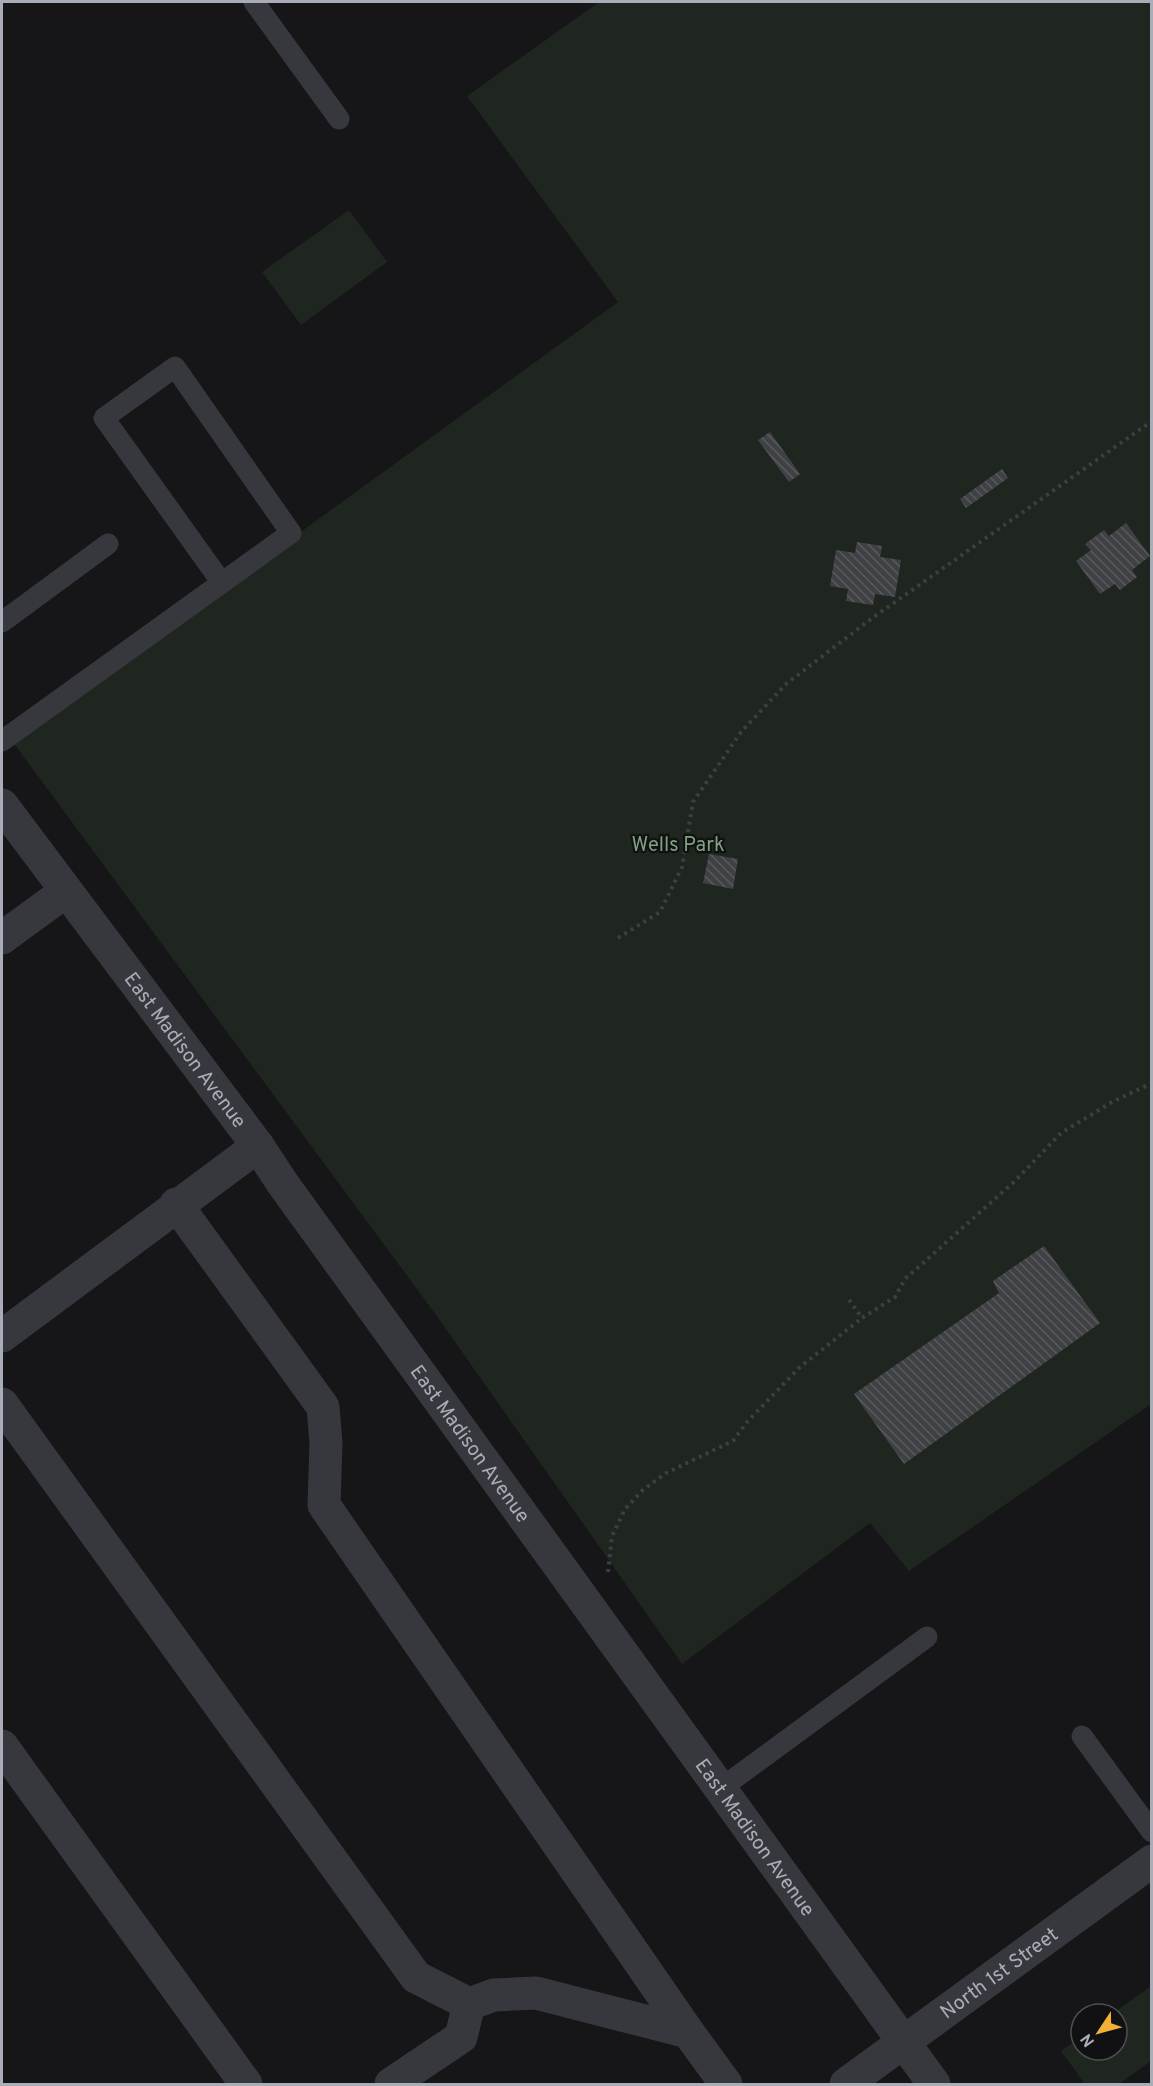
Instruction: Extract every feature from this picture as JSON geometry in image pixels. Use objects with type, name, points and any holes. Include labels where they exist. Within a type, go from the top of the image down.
[{"type":"street","name":"East Madison Avenue","points":[[2,805],[64,892],[258,1146],[934,2085]]},
{"type":"street","points":[[2,938],[64,892]]},
{"type":"street","points":[[2,1336],[176,1204],[258,1146]]},
{"type":"street","points":[[176,1204],[323,1407],[326,1443],[324,1505],[726,2085]]},
{"type":"street","points":[[2,1404],[416,1977],[469,2004],[494,1995],[536,1993],[688,2032]]},
{"type":"street","points":[[2,1746],[246,2085]]},
{"type":"street","name":"North 1st Street","points":[[846,2085],[1152,1861]]},
{"type":"street","points":[[391,2085],[461,2037],[469,2004]]},
{"type":"lane","points":[[254,2],[339,119]]},
{"type":"lane","points":[[2,741],[222,583],[291,533],[175,367],[104,418],[222,583]]},
{"type":"lane","points":[[2,622],[108,543]]},
{"type":"lane","points":[[720,1790],[927,1637]]},
{"type":"lane","points":[[1082,1737],[1152,1832]]},
{"type":"path","points":[[618,938],[660,912],[682,867],[693,802],[741,732],[786,684],[871,619],[1152,421]]},
{"type":"path","points":[[582,1599],[608,1577],[612,1536],[625,1509],[643,1490],[666,1473],[733,1442],[747,1422],[800,1367],[862,1318],[895,1297],[904,1279],[1014,1182],[1061,1133],[1112,1102],[1152,1083]]},
{"type":"path","points":[[849,1300],[862,1318]]},
{"type":"green space","name":"Wells Park","points":[[599,2],[1151,2],[1151,1404],[909,1571],[870,1523],[682,1664],[436,1315],[12,741],[618,302],[467,96]]},
{"type":"green space","points":[[349,210],[387,262],[301,325],[262,272]]},
{"type":"green space","points":[[1151,1986],[1151,2061],[1119,2084],[1085,2084],[1069,2062],[1129,2062],[1129,2002]]},
{"type":"green space","points":[[1069,2045],[1069,2062],[1061,2051]]},
{"type":"building","points":[[770,432],[800,474],[789,482],[758,440]]},
{"type":"building","points":[[1002,469],[1008,478],[966,508],[960,499]]},
{"type":"building","points":[[1126,523],[1150,556],[1132,570],[1137,577],[1120,590],[1115,584],[1100,594],[1076,561],[1091,550],[1085,544],[1104,530],[1109,536]]},
{"type":"building","points":[[857,542],[882,546],[880,557],[901,560],[895,597],[875,594],[873,605],[846,601],[848,589],[830,586],[836,550],[855,553]]},
{"type":"building","points":[[709,854],[738,859],[733,889],[703,883]]},
{"type":"building","points":[[1044,1246],[1100,1323],[904,1464],[854,1394],[999,1293],[993,1281]]}]
